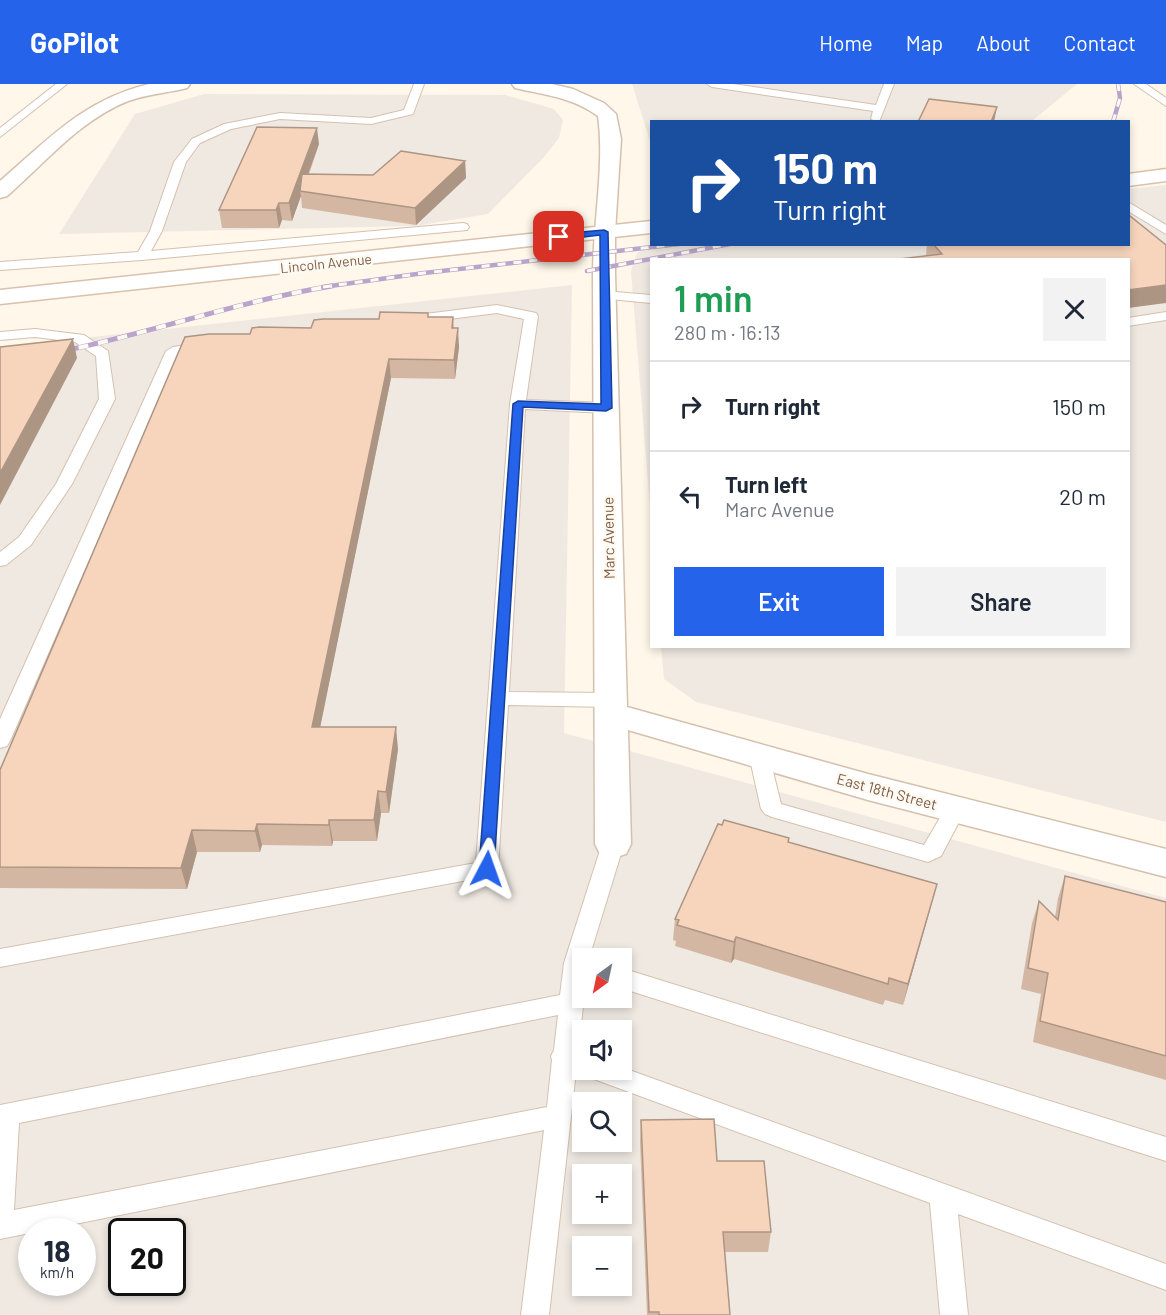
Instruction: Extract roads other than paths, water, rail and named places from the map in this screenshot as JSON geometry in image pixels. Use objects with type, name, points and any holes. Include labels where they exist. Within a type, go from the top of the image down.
[{"type":"street","points":[[0,192],[101,107],[152,88],[181,84]]},
{"type":"street","name":"Marc Avenue","points":[[521,84],[580,88],[585,98],[607,114],[611,139],[604,232],[604,296],[613,844]]},
{"type":"street","points":[[1130,180],[1166,175]]},
{"type":"street","name":"Lincoln Avenue","points":[[0,297],[650,227]]},
{"type":"street","name":"East 18th Street","points":[[610,706],[759,755],[955,809],[1166,863]]},
{"type":"lane","points":[[0,134],[62,84]]},
{"type":"lane","points":[[142,256],[156,231],[180,162],[196,141],[228,126],[280,116],[371,121],[409,112],[419,84]]},
{"type":"lane","points":[[712,84],[880,108]]},
{"type":"lane","points":[[876,120],[889,84]]},
{"type":"lane","points":[[1139,84],[1166,103]]},
{"type":"lane","points":[[1130,207],[1166,230]]},
{"type":"lane","points":[[0,266],[142,256],[463,227]]},
{"type":"lane","points":[[604,296],[650,299]]},
{"type":"lane","points":[[0,958],[487,869],[518,404],[531,316],[497,309],[393,322]]},
{"type":"lane","points":[[1130,322],[1166,316]]},
{"type":"lane","points":[[0,336],[35,333],[79,338],[103,354],[107,399],[64,484],[26,541],[0,561]]},
{"type":"lane","points":[[0,741],[173,351],[219,345]]},
{"type":"lane","points":[[518,404],[606,408]]},
{"type":"lane","points":[[498,698],[610,706]]},
{"type":"lane","points":[[759,755],[772,809],[920,852],[928,854],[933,850],[955,809]]},
{"type":"lane","points":[[584,948],[613,844]]},
{"type":"lane","points":[[632,981],[1166,1149]]},
{"type":"lane","points":[[572,994],[570,1003],[572,1040]]},
{"type":"lane","points":[[557,1116],[0,1226],[7,1114],[570,1003]]},
{"type":"lane","points":[[535,1315],[557,1116],[572,1063]]},
{"type":"lane","points":[[627,1080],[1166,1277]]},
{"type":"lane","points":[[943,1195],[954,1315]]},
{"type":"railway","points":[[1114,120],[1120,98],[1118,84]]},
{"type":"railway","points":[[323,287],[661,246]]},
{"type":"railway","points":[[656,258],[719,246]]},
{"type":"railway","points":[[587,271],[650,259]]},
{"type":"railway","points":[[59,352],[229,308],[332,286]]}]
